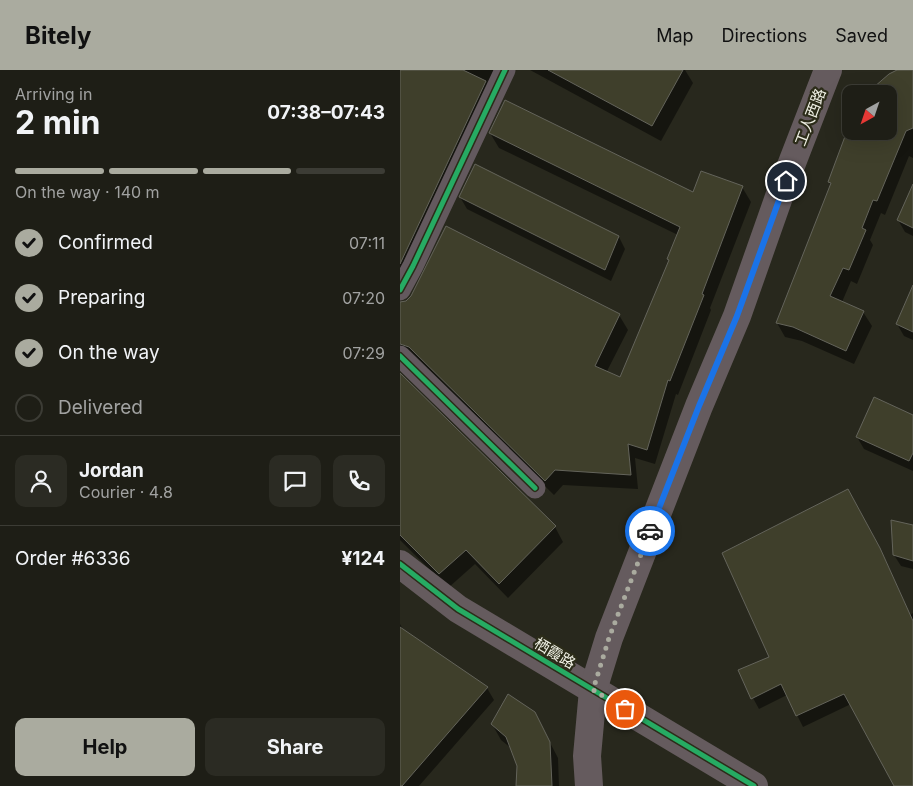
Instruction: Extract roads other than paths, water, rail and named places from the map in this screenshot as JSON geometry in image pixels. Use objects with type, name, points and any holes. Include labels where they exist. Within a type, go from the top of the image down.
[{"type":"main road","name":"工人西路","points":[[589,786],[587,756],[593,690],[609,638],[699,406],[737,316],[780,194],[828,70]]},
{"type":"main road","name":"栖霞路","points":[[400,564],[458,609],[754,786]]},
{"type":"street","points":[[400,290],[505,70]]},
{"type":"street","points":[[400,356],[536,488]]}]
